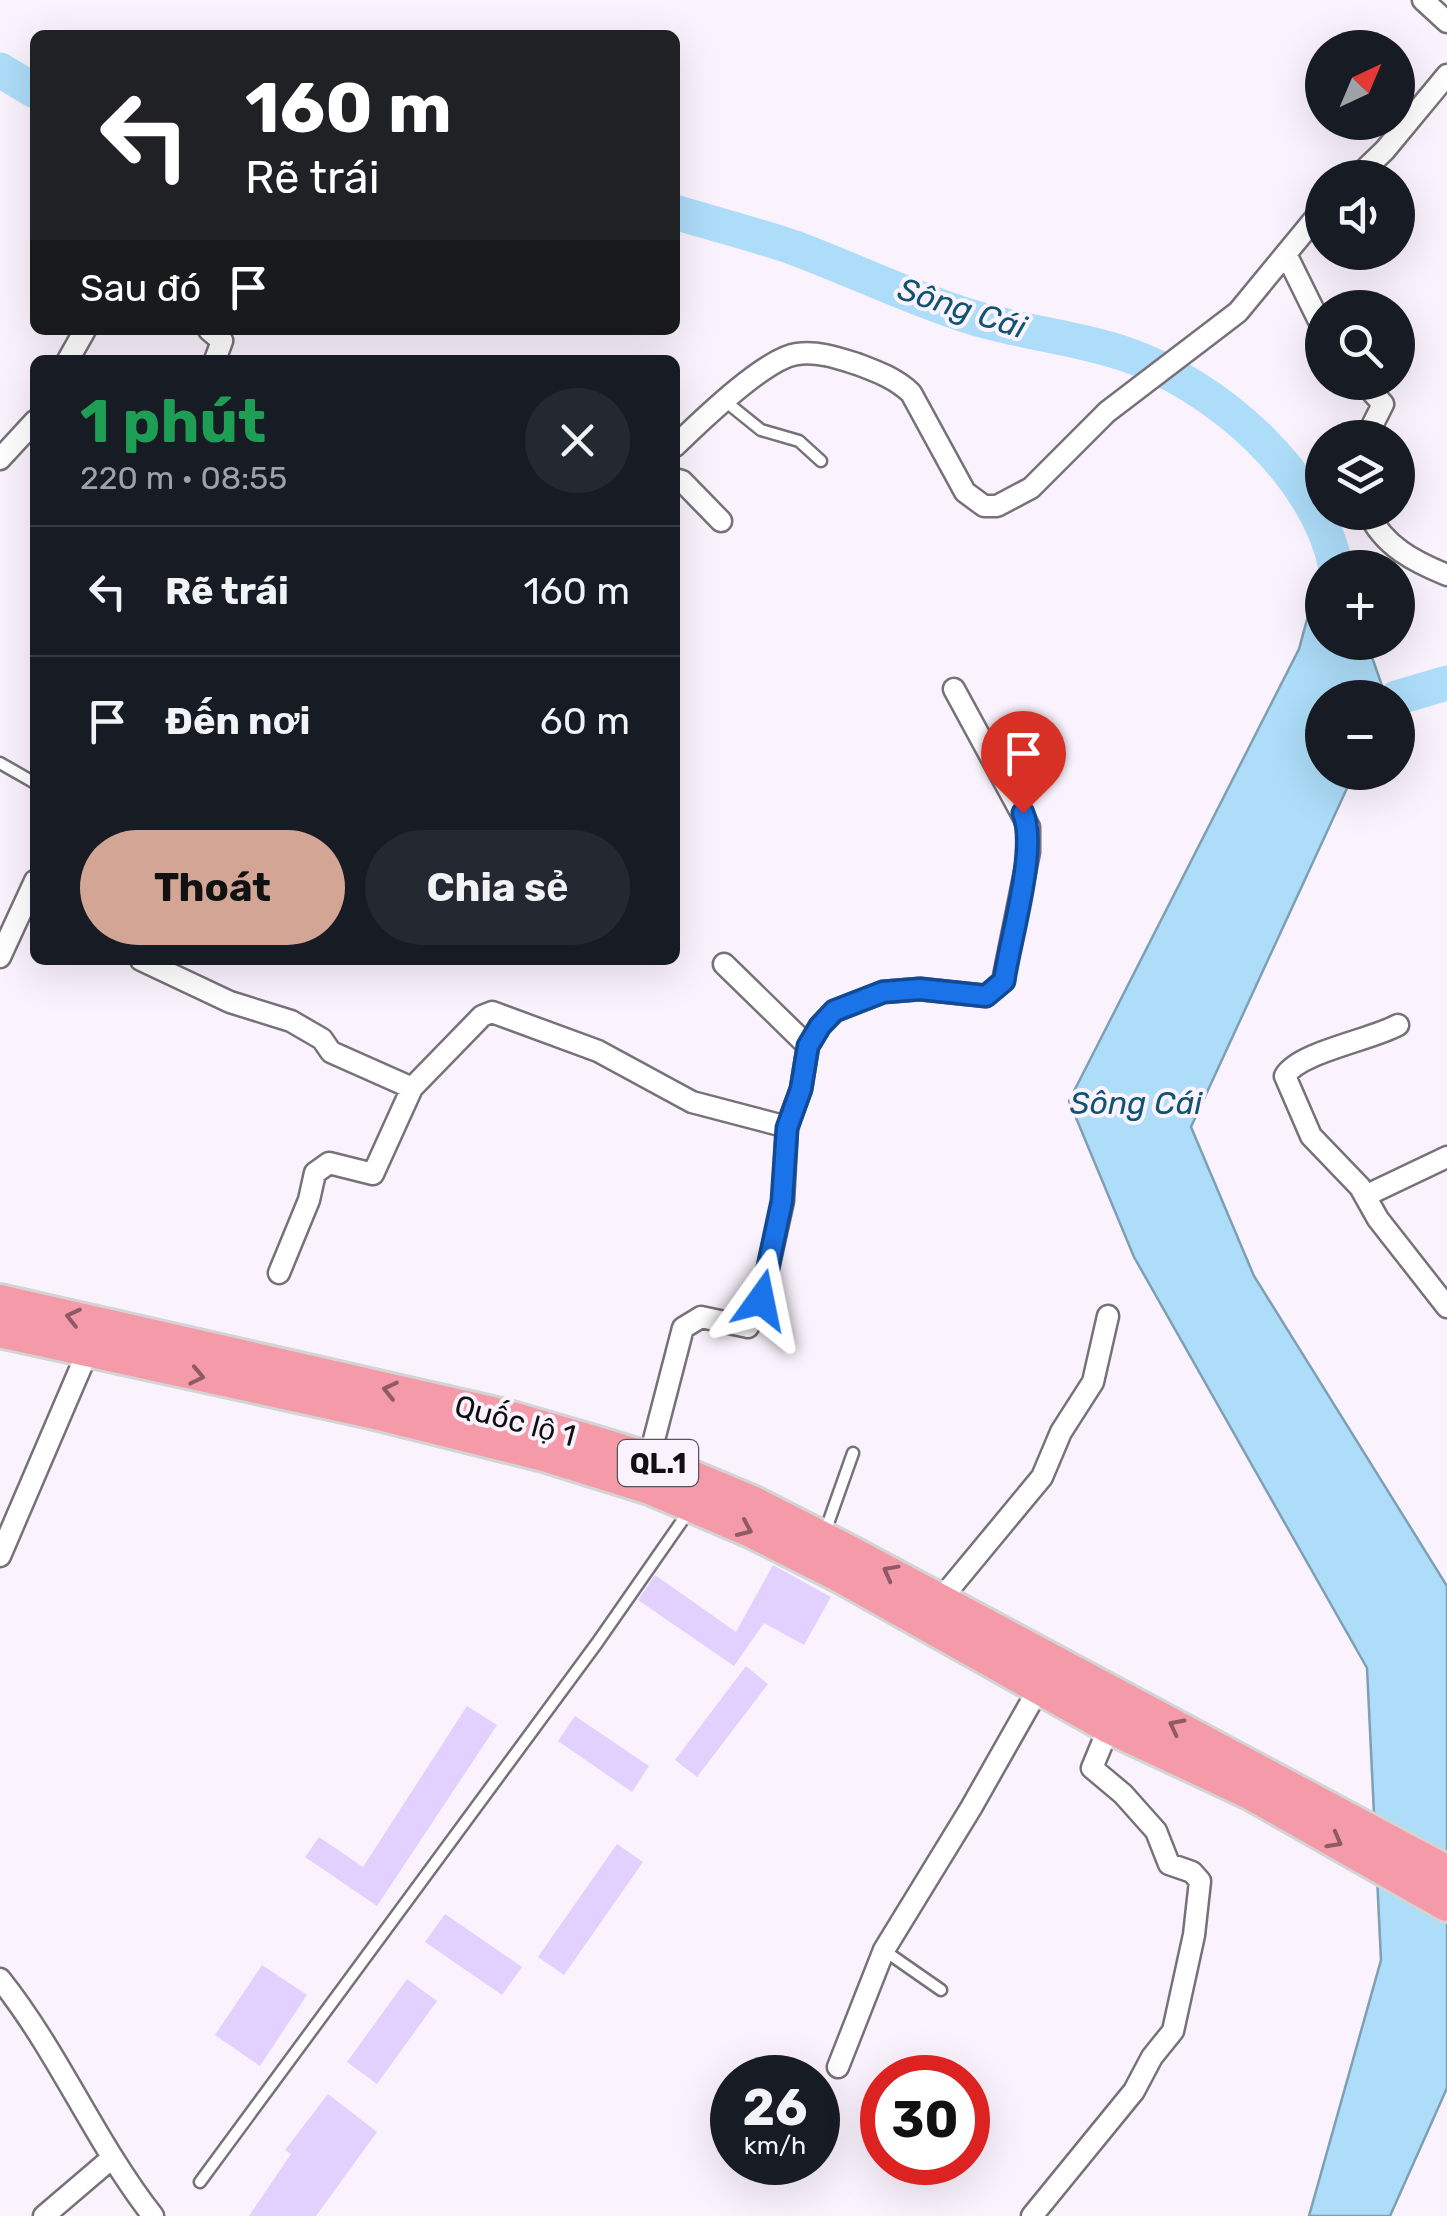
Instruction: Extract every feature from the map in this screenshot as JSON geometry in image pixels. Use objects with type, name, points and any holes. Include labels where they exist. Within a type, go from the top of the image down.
[{"type":"highway","name":"Quốc lộ 1","points":[[0,1301],[502,1415],[649,1459],[752,1502],[941,1599],[1256,1782]]},
{"type":"highway","name":"Quốc lộ 1","points":[[0,1331],[471,1436],[631,1482],[692,1506],[840,1576],[1109,1727],[1256,1782]]},
{"type":"highway","name":"QL.1","points":[[1256,1782],[1447,1872]]},
{"type":"highway","name":"QL.1","points":[[1256,1782],[1447,1904]]},
{"type":"street","points":[[1423,0],[1447,22]]},
{"type":"street","points":[[1375,160],[1447,75]]},
{"type":"street","points":[[680,441],[724,400],[779,360],[799,354],[835,356],[889,376],[911,394],[965,492],[984,506],[997,506],[1031,488],[1108,412],[1238,312],[1305,231]]},
{"type":"street","points":[[1286,254],[1305,292]]},
{"type":"street","points":[[0,459],[30,427]]},
{"type":"street","points":[[680,480],[720,521]]},
{"type":"street","points":[[1381,530],[1396,550],[1447,575]]},
{"type":"street","points":[[649,1459],[683,1328],[701,1317],[742,1328],[755,1316],[782,1201],[787,1128],[801,1089],[808,1046],[834,1011],[883,992],[920,989],[986,996],[1004,981],[1029,852],[1029,827],[954,689]]},
{"type":"street","points":[[0,956],[28,913]]},
{"type":"street","points":[[724,964],[808,1046]]},
{"type":"street","points":[[152,965],[230,1002],[291,1021],[322,1039],[331,1052],[412,1088]]},
{"type":"street","points":[[279,1273],[309,1200],[315,1173],[328,1163],[372,1174],[412,1088],[482,1016],[492,1012],[598,1051],[692,1102],[787,1128]]},
{"type":"street","points":[[1398,1024],[1377,1036],[1328,1051],[1289,1069],[1285,1076],[1311,1136],[1365,1196],[1447,1307]]},
{"type":"street","points":[[1365,1196],[1447,1157]]},
{"type":"street","points":[[941,1599],[1042,1477],[1062,1432],[1093,1382],[1108,1316]]},
{"type":"street","points":[[0,1556],[87,1353]]},
{"type":"street","points":[[840,2063],[884,1950],[1039,1688]]},
{"type":"street","points":[[1032,2216],[1134,2092],[1152,2057],[1173,2032],[1194,1935],[1200,1881],[1192,1872],[1169,1864],[1156,1831],[1123,1794],[1092,1768],[1109,1727]]},
{"type":"street","points":[[0,1979],[39,2032],[112,2158],[153,2216]]},
{"type":"street","points":[[44,2216],[112,2158]]},
{"type":"lane","points":[[724,400],[761,430],[799,441],[822,460]]},
{"type":"lane","points":[[0,763],[30,781]]},
{"type":"lane","points":[[823,1538],[854,1453]]},
{"type":"lane","points":[[200,2182],[597,1643],[692,1506]]},
{"type":"lane","points":[[884,1950],[941,1990]]},
{"type":"water","name":"Sông Cái","points":[[1330,534],[1335,550],[1326,550]]},
{"type":"water","name":"Sông Cái","points":[[1305,627],[1305,660],[1373,660],[1380,680],[1305,680],[1305,790],[1346,790],[1191,1127],[1254,1276],[1447,1586],[1447,2088],[1390,2216],[1309,2216],[1381,1960],[1367,1668],[1134,1257],[1069,1101],[1299,649]]},
{"type":"building","points":[[773,1565],[831,1597],[804,1645],[764,1623],[734,1666],[638,1600],[655,1575],[736,1632]]},
{"type":"building","points":[[746,1666],[768,1684],[697,1777],[675,1760]]},
{"type":"building","points":[[467,1706],[497,1725],[377,1906],[305,1857],[319,1837],[363,1867]]},
{"type":"building","points":[[575,1716],[649,1766],[632,1792],[558,1741]]},
{"type":"building","points":[[617,1844],[643,1862],[564,1975],[538,1957]]},
{"type":"building","points":[[445,1914],[522,1967],[502,1995],[425,1942]]},
{"type":"building","points":[[262,1965],[307,1995],[260,2066],[215,2035]]},
{"type":"building","points":[[407,1979],[437,2001],[377,2084],[347,2062]]},
{"type":"building","points":[[328,2094],[377,2132],[316,2216],[249,2216],[291,2154],[285,2150]]},
{"type":"waterway","name":"Sông Cái","points":[[0,70],[30,88]]},
{"type":"waterway","name":"Sông Cái","points":[[680,213],[792,247],[962,314],[1105,348],[1159,368],[1226,410],[1285,466],[1308,499],[1330,550]]},
{"type":"waterway","points":[[1415,692],[1447,683]]},
{"type":"route","points":[[761,1300],[782,1201],[787,1128],[801,1089],[808,1046],[834,1011],[883,992],[920,989],[986,996],[998,990],[1004,981],[1029,852],[1029,827],[1023,813]]}]
